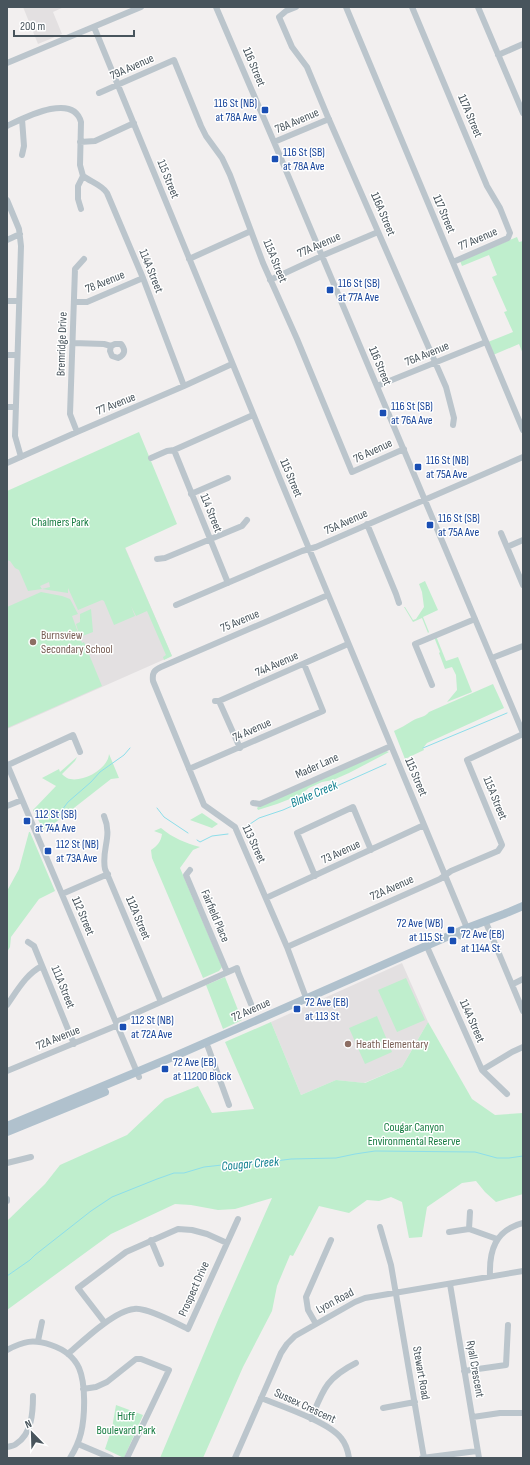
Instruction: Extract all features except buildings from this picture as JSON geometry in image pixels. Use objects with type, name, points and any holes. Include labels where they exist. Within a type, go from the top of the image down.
[{"type":"main road","name":"72 Avenue","points":[[7,1132],[467,928],[523,906]]},
{"type":"main road","name":"72 Avenue","points":[[7,1126],[208,1047],[307,1000],[487,925],[504,914]]},
{"type":"street","points":[[7,63],[141,7]]},
{"type":"street","name":"116 Street","points":[[216,7],[404,449],[523,734]]},
{"type":"street","name":"116A Street","points":[[296,7],[286,11],[279,17],[292,47],[308,67],[329,119],[446,387],[454,418],[453,425]]},
{"type":"street","name":"117 Street","points":[[346,7],[523,430]]},
{"type":"street","name":"117A Street","points":[[412,7],[487,186],[500,208],[510,233]]},
{"type":"street","points":[[478,7],[523,113]]},
{"type":"street","name":"115 Street","points":[[94,27],[253,415],[467,928]]},
{"type":"street","points":[[498,55],[523,44]]},
{"type":"street","name":"79A Avenue","points":[[99,93],[174,60]]},
{"type":"street","name":"115A Street","points":[[174,60],[201,126],[224,164],[270,280],[297,339],[352,472]]},
{"type":"street","points":[[7,126],[50,109],[68,108],[79,116],[81,122],[80,165],[83,176],[78,186],[80,209]]},
{"type":"street","points":[[22,119],[24,146],[22,155]]},
{"type":"street","name":"78A Avenue","points":[[274,142],[329,119]]},
{"type":"street","points":[[80,142],[95,141],[134,123]]},
{"type":"street","name":"114A Street","points":[[83,176],[92,183],[103,187],[107,193],[143,278],[184,386]]},
{"type":"street","points":[[7,200],[20,234],[15,436],[21,457]]},
{"type":"street","points":[[189,259],[251,232]]},
{"type":"street","name":"77A Avenue","points":[[270,280],[378,232]]},
{"type":"street","name":"77 Avenue","points":[[452,262],[508,238],[510,233]]},
{"type":"street","points":[[7,240],[20,234]]},
{"type":"street","name":"Bremridge Drive","points":[[77,432],[70,414],[75,269],[84,259]]},
{"type":"street","name":"78 Avenue","points":[[74,302],[87,302],[143,278]]},
{"type":"street","points":[[7,301],[19,301]]},
{"type":"street","name":"76A Avenue","points":[[377,386],[486,342]]},
{"type":"street","points":[[73,343],[104,344],[111,346]]},
{"type":"street","points":[[7,355],[17,355]]},
{"type":"street","name":"77 Avenue","points":[[7,463],[232,364]]},
{"type":"street","points":[[7,407],[16,407]]},
{"type":"street","points":[[151,458],[167,451],[174,450],[253,415]]},
{"type":"street","name":"76 Avenue","points":[[352,472],[404,449]]},
{"type":"street","name":"114 Street","points":[[174,450],[228,583]]},
{"type":"street","name":"75A Avenue","points":[[176,605],[523,457]]},
{"type":"street","points":[[191,494],[228,478]]},
{"type":"street","points":[[157,559],[165,558],[242,526],[247,520]]},
{"type":"street","points":[[367,524],[399,603]]},
{"type":"street","points":[[501,533],[523,585]]},
{"type":"street","points":[[507,547],[523,540]]},
{"type":"street","name":"75 Avenue","points":[[161,667],[328,595]]},
{"type":"street","points":[[432,685],[415,644],[475,619]]},
{"type":"street","name":"74A Avenue","points":[[240,748],[217,701],[348,644]]},
{"type":"street","points":[[492,658],[523,646]]},
{"type":"street","name":"74 Avenue","points":[[189,769],[324,711],[304,664]]},
{"type":"street","name":"113 Street","points":[[161,667],[155,670],[152,675],[153,681],[204,805],[235,827],[287,947],[307,1000]]},
{"type":"street","name":"115A Street","points":[[502,845],[467,760],[523,734]]},
{"type":"street","points":[[7,765],[73,735],[80,752]]},
{"type":"street","name":"Mader Lane","points":[[253,803],[260,804],[391,746]]},
{"type":"street","name":"112 Street","points":[[7,765],[138,1075]]},
{"type":"street","points":[[7,806],[22,800]]},
{"type":"street","points":[[315,876],[297,833],[353,807],[371,850]]},
{"type":"street","name":"112A Street","points":[[104,816],[110,841],[104,864],[161,1002]]},
{"type":"street","name":"73 Avenue","points":[[266,898],[424,825]]},
{"type":"street","name":"72A Avenue","points":[[287,947],[445,876],[451,871],[498,851],[502,845]]},
{"type":"street","name":"Fairfield Place","points":[[190,870],[186,875],[227,972]]},
{"type":"street","points":[[62,894],[108,874]]},
{"type":"street","points":[[487,925],[513,984],[523,1011]]},
{"type":"street","points":[[460,936],[467,928]]},
{"type":"street","name":"111A Street","points":[[28,942],[34,946],[74,1044]]},
{"type":"street","name":"114A Street","points":[[428,949],[482,1070],[507,1094]]},
{"type":"street","points":[[7,1005],[26,978],[42,966]]},
{"type":"street","name":"72A Avenue","points":[[7,1071],[74,1044],[161,1002],[237,968],[251,1004]]},
{"type":"street","points":[[513,984],[523,979]]},
{"type":"street","points":[[208,1047],[229,1105]]},
{"type":"street","points":[[482,1070],[512,1052],[523,1048]]},
{"type":"street","points":[[7,1163],[31,1157]]},
{"type":"street","points":[[469,1229],[470,1212]]},
{"type":"street","name":"Prospect Drive","points":[[68,1354],[105,1323],[123,1312],[134,1308],[146,1310],[188,1329],[238,1219]]},
{"type":"street","points":[[490,1276],[491,1254],[497,1239],[510,1228],[523,1223]]},
{"type":"street","name":"Stewart Road","points":[[380,1227],[391,1265],[415,1402],[423,1458]]},
{"type":"street","points":[[105,1323],[78,1288],[126,1252],[178,1229],[192,1230],[227,1243]]},
{"type":"street","points":[[449,1232],[469,1229],[497,1239]]},
{"type":"street","points":[[151,1240],[161,1264]]},
{"type":"street","points":[[316,1324],[308,1310],[306,1297],[331,1240]]},
{"type":"street","name":"Lyon Road","points":[[235,1458],[281,1353],[295,1336],[365,1298],[523,1271]]},
{"type":"street","name":"Ryall Crescent","points":[[450,1284],[479,1458]]},
{"type":"street","points":[[38,1341],[42,1322]]},
{"type":"street","points":[[464,1371],[506,1365],[508,1325]]},
{"type":"street","points":[[7,1350],[21,1343],[38,1341],[58,1348],[68,1354],[79,1368],[83,1389],[84,1418],[78,1444],[70,1458]]},
{"type":"street","points":[[83,1389],[96,1387],[107,1382],[136,1359],[141,1359],[169,1370],[127,1458]]},
{"type":"street","points":[[311,1419],[324,1388],[329,1381],[344,1369],[356,1363]]},
{"type":"street","points":[[7,1447],[16,1444],[27,1431],[33,1414],[33,1396]]},
{"type":"street","name":"Sussex Crescent","points":[[261,1398],[322,1424],[340,1437],[348,1452],[349,1458]]},
{"type":"street","points":[[383,1408],[415,1402]]},
{"type":"street","points":[[472,1417],[500,1413],[523,1413]]},
{"type":"street","points":[[78,1444],[111,1458]]},
{"type":"street","points":[[423,1458],[477,1450]]},
{"type":"shaded area","points":[[23,7],[64,7],[53,12],[62,34],[38,44]]},
{"type":"shaded area","points":[[125,547],[172,656],[7,729],[7,558]]},
{"type":"shaded area","name":"Heath Elementary","points":[[402,963],[428,1022],[402,1067],[364,1083],[336,1080],[301,1095],[271,1022]]},
{"type":"green space","points":[[517,237],[519,242],[523,241],[523,354],[519,344],[493,355],[488,342],[513,332],[504,312],[507,311],[492,277],[497,275],[489,255],[462,266],[460,261]]},
{"type":"green space","name":"Chalmers Park","points":[[139,432],[177,524],[125,548],[172,656],[164,660],[163,657],[166,655],[147,611],[136,616],[131,606],[135,616],[114,625],[104,601],[102,600],[78,610],[68,588],[68,593],[42,589],[28,591],[19,570],[7,560],[7,491]],"holes":[[[49,582],[50,587],[42,589],[40,586]]]},
{"type":"green space","points":[[425,581],[438,610],[423,617],[429,632],[428,633],[422,618],[413,622],[404,607],[413,620],[416,619],[424,607],[422,592],[419,584]]},
{"type":"green space","name":"Burnsview Secondary School","points":[[41,592],[70,599],[78,614],[72,616],[82,643],[84,642],[102,686],[7,728],[7,607]]},
{"type":"green space","points":[[91,609],[93,632],[80,637],[76,624],[80,622],[80,614]]},
{"type":"green space","points":[[436,636],[446,661],[458,657],[472,692],[447,702],[457,690],[456,675],[452,667],[445,669],[434,637]]},
{"type":"green space","points":[[493,684],[504,708],[427,743],[423,748],[424,750],[405,759],[394,731],[429,712]]},
{"type":"green space","points":[[386,751],[389,752],[349,773],[309,788],[300,795],[258,810],[257,808],[259,806]]},
{"type":"green space","points":[[109,754],[119,778],[111,779],[56,822],[43,829],[33,810],[56,786],[42,778],[59,769],[60,772],[77,757],[62,774],[67,778],[72,779],[86,777],[99,770],[104,765]]},
{"type":"green space","points":[[202,813],[218,824],[212,828],[190,820]]},
{"type":"green space","points":[[161,828],[179,840],[200,847],[193,850],[180,868],[222,967],[219,971],[203,978],[152,858],[151,850],[158,844],[162,834],[154,831]]},
{"type":"green space","points":[[29,832],[55,891],[39,899],[11,937],[10,947],[7,952],[7,891],[19,869]]},
{"type":"green space","points":[[225,977],[242,1020],[223,1029],[206,985]]},
{"type":"green space","points":[[406,978],[425,1020],[397,1032],[378,990]]},
{"type":"green space","points":[[377,1016],[392,1052],[365,1064],[349,1028]]},
{"type":"green space","name":"Cougar Canyon Environmental Reserve","points":[[271,1022],[301,1095],[336,1080],[365,1083],[402,1067],[428,1022],[472,1099],[495,1115],[523,1113],[523,1194],[496,1202],[476,1181],[462,1183],[427,1207],[422,1237],[409,1238],[402,1202],[391,1197],[379,1201],[367,1200],[349,1213],[319,1206],[293,1256],[290,1255],[277,1286],[272,1311],[243,1367],[203,1458],[160,1458],[218,1320],[272,1198],[235,1209],[218,1210],[191,1205],[175,1204],[111,1234],[7,1310],[7,1221],[45,1184],[60,1165],[127,1135],[165,1099],[198,1086],[212,1113],[254,1109],[225,1042]]},
{"type":"green space","name":"Huff Boulevard Park","points":[[116,1405],[143,1415],[124,1458],[105,1449],[112,1428]]},
{"type":"waterway","name":"Blake Creek","points":[[423,748],[507,713]]},
{"type":"waterway","name":"Blake Creek","points":[[56,818],[68,802],[100,772],[124,755],[130,748]]},
{"type":"waterway","name":"Blake Creek","points":[[244,828],[259,818],[283,810],[386,764]]},
{"type":"waterway","name":"Blake Creek","points":[[157,808],[164,817],[188,833]]},
{"type":"waterway","name":"Blake Creek","points":[[197,840],[200,842],[212,836],[228,834]]},
{"type":"waterway","name":"Cougar Creek","points":[[7,1276],[30,1260],[91,1211],[112,1197],[174,1173],[184,1173],[204,1167],[231,1164],[253,1164],[291,1159],[336,1158],[375,1151],[475,1152],[497,1158],[523,1156]]},
{"type":"place","name":"116 St (NB) at 78A Ave","points":[[265,110]]},
{"type":"place","name":"116 St (SB) at 78A Ave","points":[[275,159]]},
{"type":"place","name":"116 St (SB) at 77A Ave","points":[[330,290]]},
{"type":"place","name":"116 St (SB) at 76A Ave","points":[[383,413]]},
{"type":"place","name":"116 St (NB) at 75A Ave","points":[[418,467]]},
{"type":"place","name":"116 St (SB) at 75A Ave","points":[[430,525]]},
{"type":"place","name":"Burnsview Secondary School","points":[[33,642]]},
{"type":"place","name":"112 St (SB) at 74A Ave","points":[[27,821]]},
{"type":"place","name":"112 St (NB) at 73A Ave","points":[[48,851]]},
{"type":"place","name":"72 Ave (WB) at 115 St","points":[[451,930]]},
{"type":"place","name":"72 Ave (EB) at 114A St","points":[[453,941]]},
{"type":"place","name":"72 Ave (EB) at 113 St","points":[[297,1009]]},
{"type":"place","name":"112 St (NB) at 72A Ave","points":[[123,1027]]},
{"type":"place","name":"Heath Elementary","points":[[348,1044]]},
{"type":"place","name":"72 Ave (EB) at 11200 Block","points":[[165,1069]]}]
